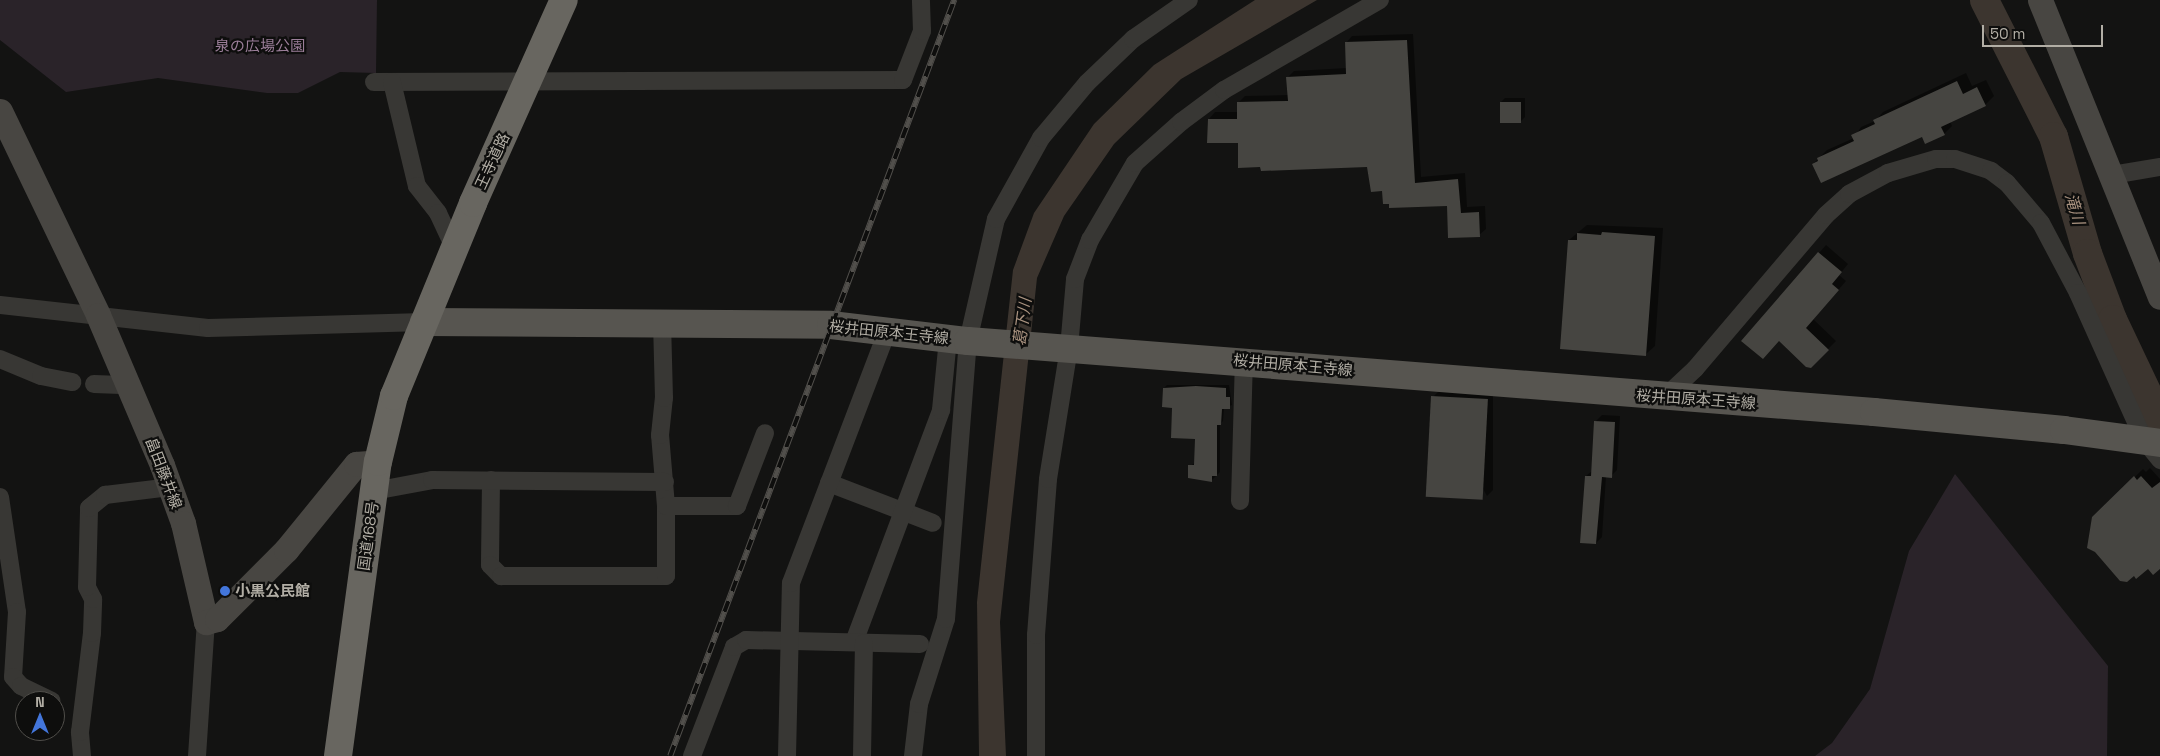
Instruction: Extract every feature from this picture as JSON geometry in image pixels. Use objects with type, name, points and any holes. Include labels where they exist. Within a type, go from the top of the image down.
[{"type":"highway","name":"王寺道路","points":[[424,322],[454,248],[564,0]]},
{"type":"highway","name":"国道168号","points":[[338,756],[378,462],[394,396],[424,322]]},
{"type":"main road","points":[[2040,0],[2160,297]]},
{"type":"main road","name":"畠田藤井線","points":[[0,111],[98,315],[170,487],[183,523],[206,622]]},
{"type":"main road","name":"桜井田原本王寺線","points":[[424,322],[662,322],[830,325],[958,340],[1244,361],[1664,397],[1874,412],[2156,446]]},
{"type":"main road","points":[[206,622],[216,619],[286,550],[356,464],[378,462]]},
{"type":"street","points":[[374,82],[903,80],[922,30],[921,0]]},
{"type":"street","points":[[862,756],[859,642],[903,511],[941,410],[958,340],[996,219],[1042,138],[1087,83],[1133,39],[1188,0]]},
{"type":"street","points":[[1036,756],[1037,625],[1048,479],[1069,348],[1075,279],[1090,240],[1135,163],[1181,122],[1224,90],[1380,0]]},
{"type":"street","points":[[392,82],[418,186],[438,212],[454,248]]},
{"type":"street","points":[[1664,397],[1695,369],[1826,215],[1849,194],[1888,173],[1936,159],[1955,159],[1990,171],[2007,183],[2041,223],[2156,446]]},
{"type":"street","points":[[2112,175],[2160,167]]},
{"type":"street","points":[[0,305],[208,328],[424,322]]},
{"type":"street","points":[[491,480],[490,564],[500,576],[666,576],[665,482],[660,435],[664,398],[662,322]]},
{"type":"street","points":[[786,756],[791,582],[887,332]]},
{"type":"street","points":[[914,756],[919,704],[946,619],[958,340]]},
{"type":"street","points":[[0,359],[41,376],[72,382]]},
{"type":"street","points":[[1240,501],[1244,361]]},
{"type":"street","points":[[94,384],[128,385]]},
{"type":"street","points":[[666,506],[737,506],[766,433]]},
{"type":"street","points":[[374,492],[432,480],[665,482]]},
{"type":"street","points":[[828,483],[933,523]]},
{"type":"street","points":[[82,756],[81,714],[92,633],[93,599],[87,586],[89,508],[106,495],[170,487]]},
{"type":"street","points":[[0,497],[17,612],[13,677],[21,686],[32,691]]},
{"type":"street","points":[[197,756],[206,622]]},
{"type":"street","points":[[692,756],[734,647],[746,640],[920,644]]},
{"type":"street","points":[[65,706],[81,714]]},
{"type":"green space","name":"泉の広場公園","points":[[0,0],[377,0],[376,73],[340,72],[298,93],[267,93],[158,78],[66,92],[0,40]]},
{"type":"green space","points":[[1955,474],[2108,666],[2107,756],[1815,756],[1832,743],[1870,689],[1909,551]]},
{"type":"water","name":"葛下川","points":[[1255,0],[1317,0],[1181,79],[1114,144],[1064,216],[1037,278],[1000,622],[1006,756],[979,756],[977,602],[1013,270],[1034,213],[1094,124],[1154,65]]},
{"type":"building","points":[[1407,40],[1415,183],[1458,179],[1461,213],[1479,212],[1480,237],[1448,238],[1447,206],[1389,208],[1389,204],[1383,204],[1382,191],[1371,192],[1367,167],[1261,171],[1260,167],[1238,168],[1238,143],[1207,143],[1208,119],[1237,119],[1237,102],[1288,101],[1286,77],[1346,74],[1345,42]]},
{"type":"building","points":[[1957,81],[1963,94],[1977,87],[1986,106],[1941,127],[1945,135],[1925,144],[1922,137],[1821,183],[1812,164],[1818,161],[1817,158],[1854,141],[1851,135],[1875,124],[1873,120]]},
{"type":"building","points":[[1500,102],[1521,102],[1521,123],[1500,123]]},
{"type":"building","points":[[1602,232],[1655,236],[1646,356],[1560,349],[1568,240],[1577,240],[1577,233],[1601,235]]},
{"type":"building","points":[[1818,252],[1842,272],[1832,284],[1839,290],[1806,328],[1829,350],[1811,368],[1806,367],[1779,341],[1763,359],[1741,341]]},
{"type":"building","points":[[1196,386],[1226,388],[1226,397],[1230,397],[1230,409],[1222,409],[1221,425],[1217,425],[1217,476],[1212,476],[1212,482],[1188,478],[1188,465],[1194,465],[1195,439],[1171,438],[1172,408],[1162,407],[1163,388]]},
{"type":"building","points":[[1431,396],[1488,399],[1483,500],[1426,497]]},
{"type":"building","points":[[1594,421],[1615,422],[1612,478],[1602,477],[1596,544],[1580,543],[1585,476],[1591,476]]},
{"type":"building","points":[[2134,476],[2137,480],[2141,476],[2152,488],[2160,482],[2160,569],[2153,575],[2148,569],[2136,579],[2134,576],[2127,582],[2120,581],[2095,552],[2087,548],[2092,517]]},
{"type":"waterway","name":"滝川","points":[[1984,0],[2053,136],[2087,253],[2112,319],[2160,420]]},
{"type":"railway","points":[[670,756],[954,0]]},
{"type":"place","name":"小黒公民館","points":[[225,591]]}]
